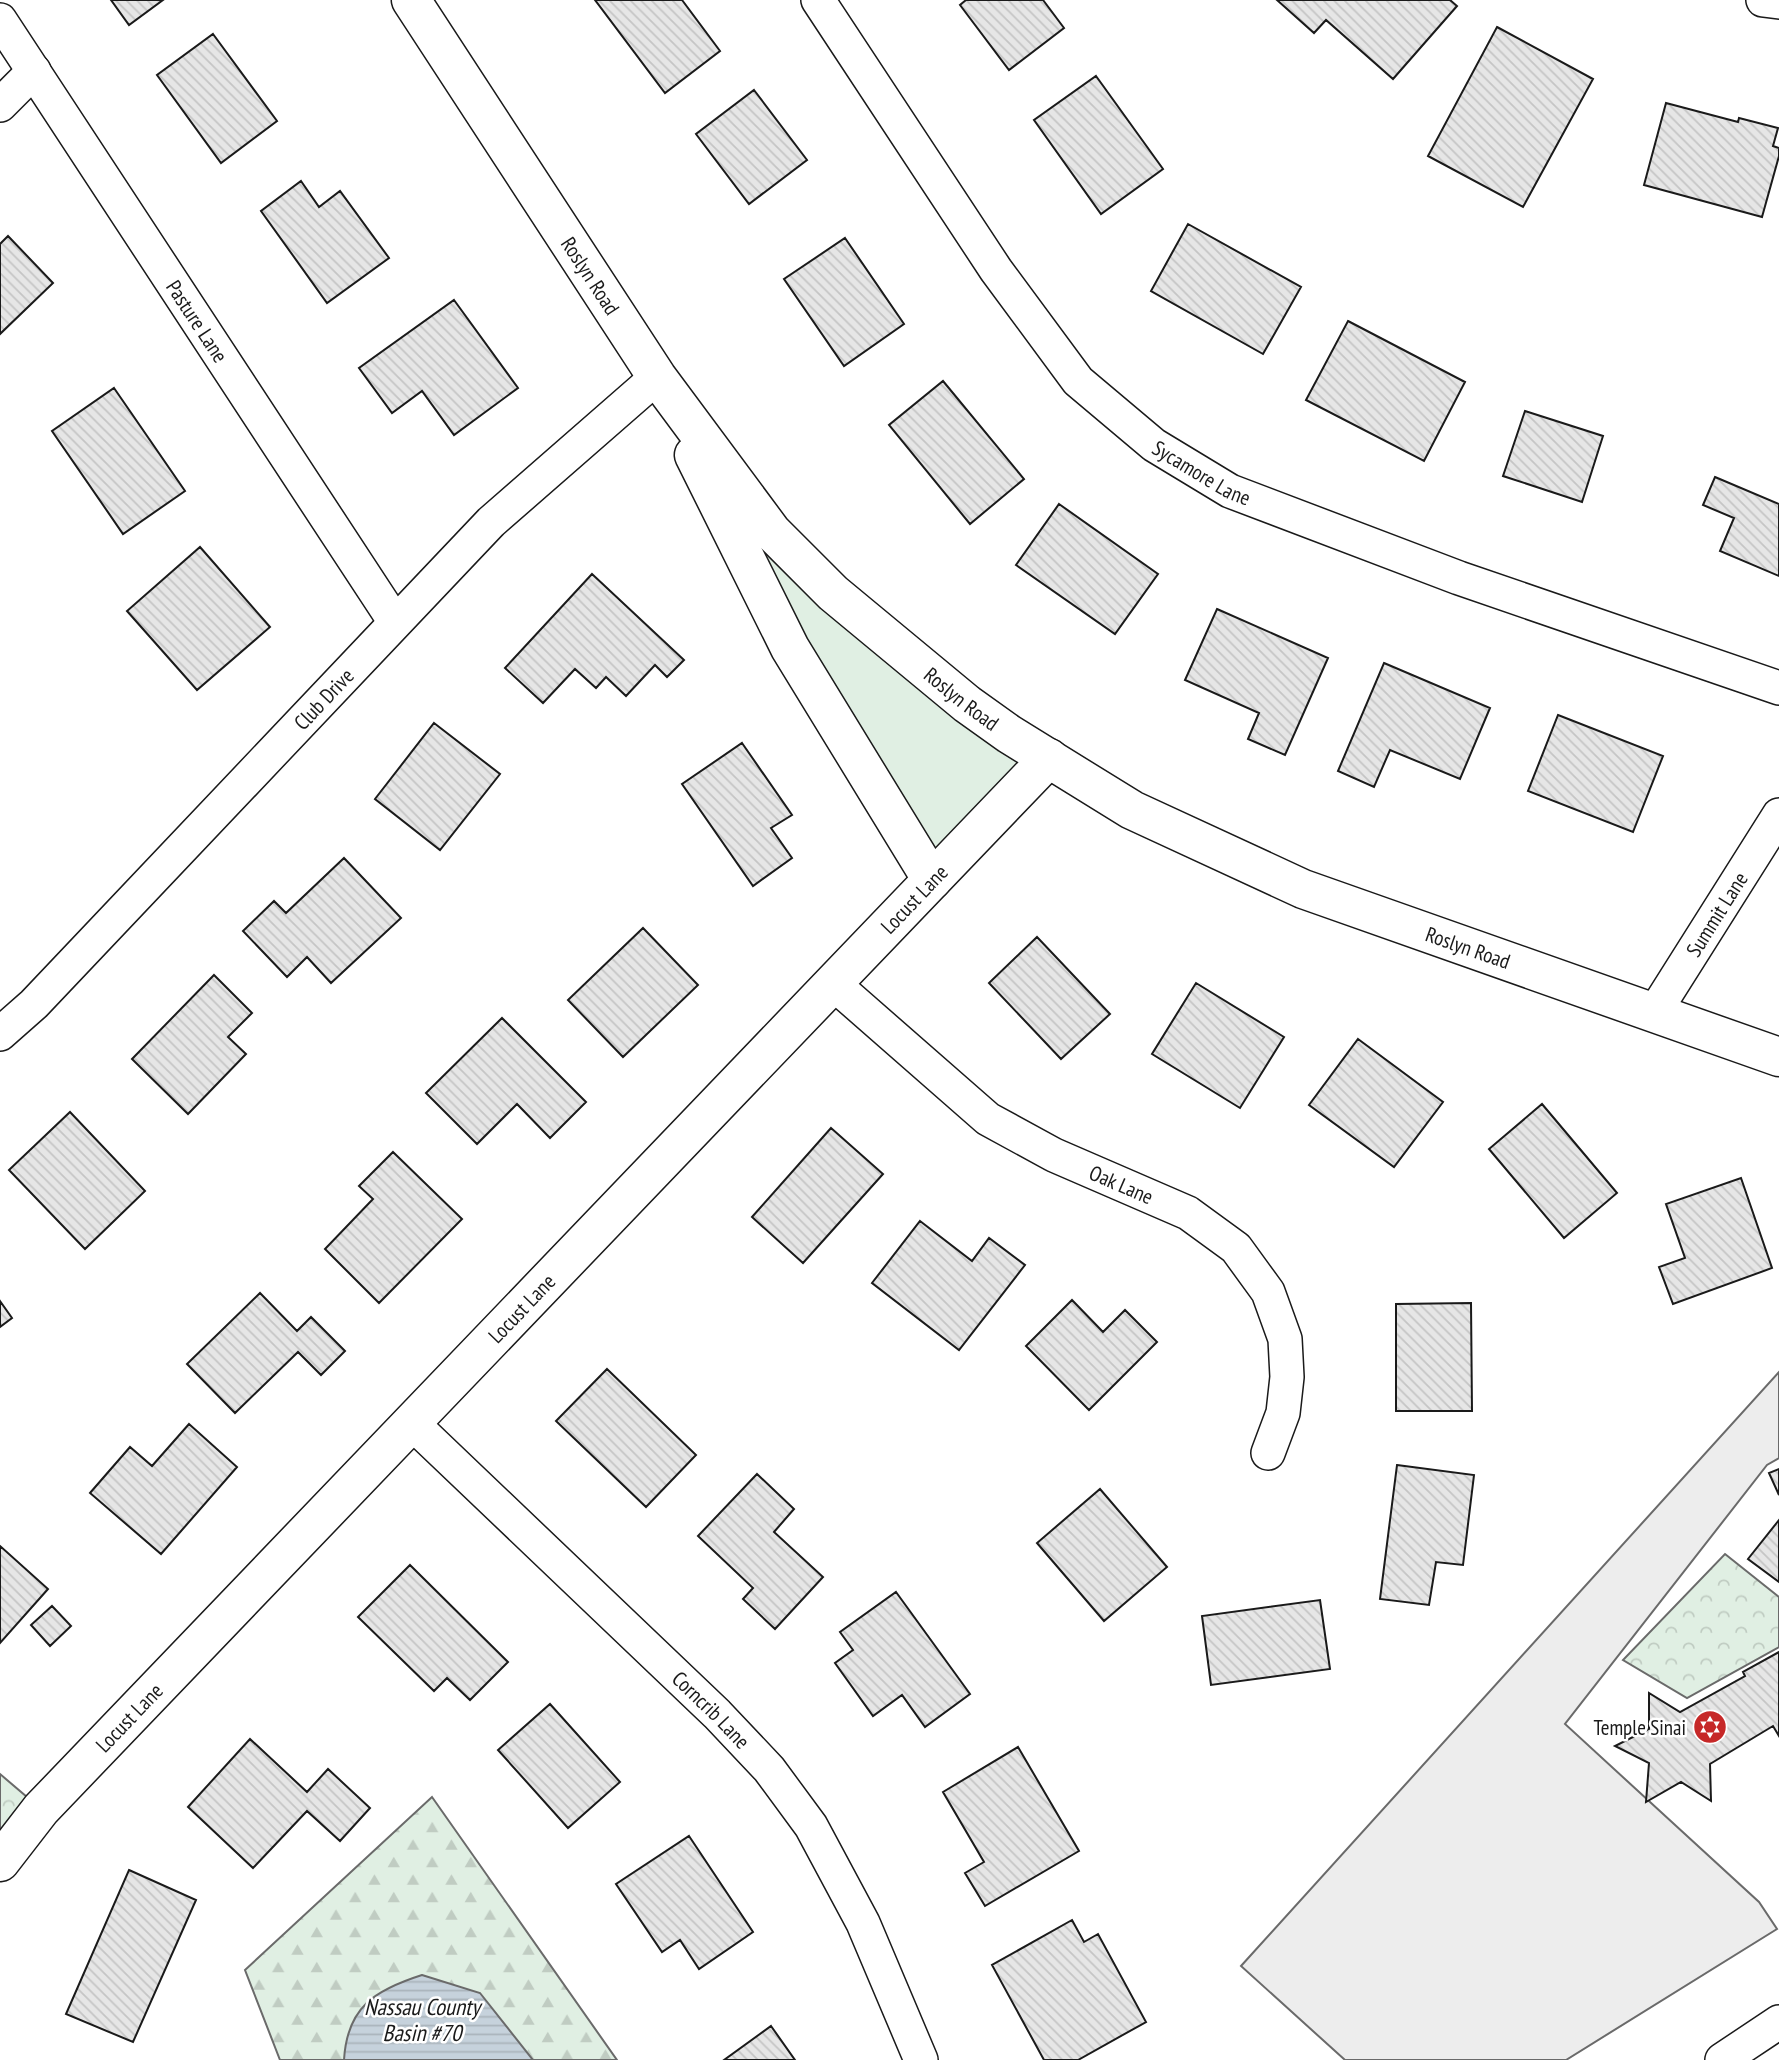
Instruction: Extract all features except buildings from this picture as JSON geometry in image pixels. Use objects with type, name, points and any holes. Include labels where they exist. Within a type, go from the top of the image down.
[{"type":"main road","name":"Roslyn Road","points":[[411,0],[657,377],[772,532],[833,593],[967,704],[1132,810],[1303,889],[1779,1057]]},
{"type":"main road","points":[[657,377],[748,569],[790,648],[932,880]]},
{"type":"main road","name":"Locust Lane","points":[[0,1862],[41,1809],[835,985],[1049,758]]},
{"type":"street","name":"Sycamore Lane","points":[[818,0],[996,270],[1070,370],[1079,381],[1154,445],[1230,491],[1459,578],[1779,688]]},
{"type":"street","points":[[1763,0],[1779,2]]},
{"type":"street","name":"Pasture Lane","points":[[0,20],[394,622]]},
{"type":"street","points":[[0,105],[34,71]]},
{"type":"street","name":"Club Drive","points":[[0,1034],[34,1004],[491,522],[657,377]]},
{"type":"street","name":"Summit Lane","points":[[1654,1013],[1779,815]]},
{"type":"street","name":"Oak Lane","points":[[835,985],[988,1119],[1054,1155],[1188,1213],[1236,1248],[1268,1292],[1285,1339],[1287,1377],[1283,1413],[1268,1453]]},
{"type":"street","name":"Corncrib Lane","points":[[413,1424],[717,1714],[769,1769],[811,1826],[863,1923],[921,2060]]},
{"type":"street","points":[[1722,2060],[1779,2022]]},
{"type":"green space","points":[[772,532],[1049,758],[932,880],[748,569]]},
{"type":"green space","points":[[1725,1554],[1779,1597],[1779,1647],[1687,1698],[1623,1660]]},
{"type":"green space","points":[[0,1774],[41,1809],[0,1862]]},
{"type":"green space","points":[[432,1797],[617,2060],[280,2060],[245,1970]]},
{"type":"shaded area","points":[[1779,1372],[1779,1458],[1767,1465],[1565,1724],[1759,1902],[1777,1929],[1566,2060],[1345,2060],[1241,1966]]},
{"type":"water","name":"Nassau County Basin #70","points":[[422,1975],[480,1993],[533,2060],[344,2060],[351,2026],[366,2003],[390,1987]]},
{"type":"place","name":"Temple Sinai","points":[[1710,1727]]}]
